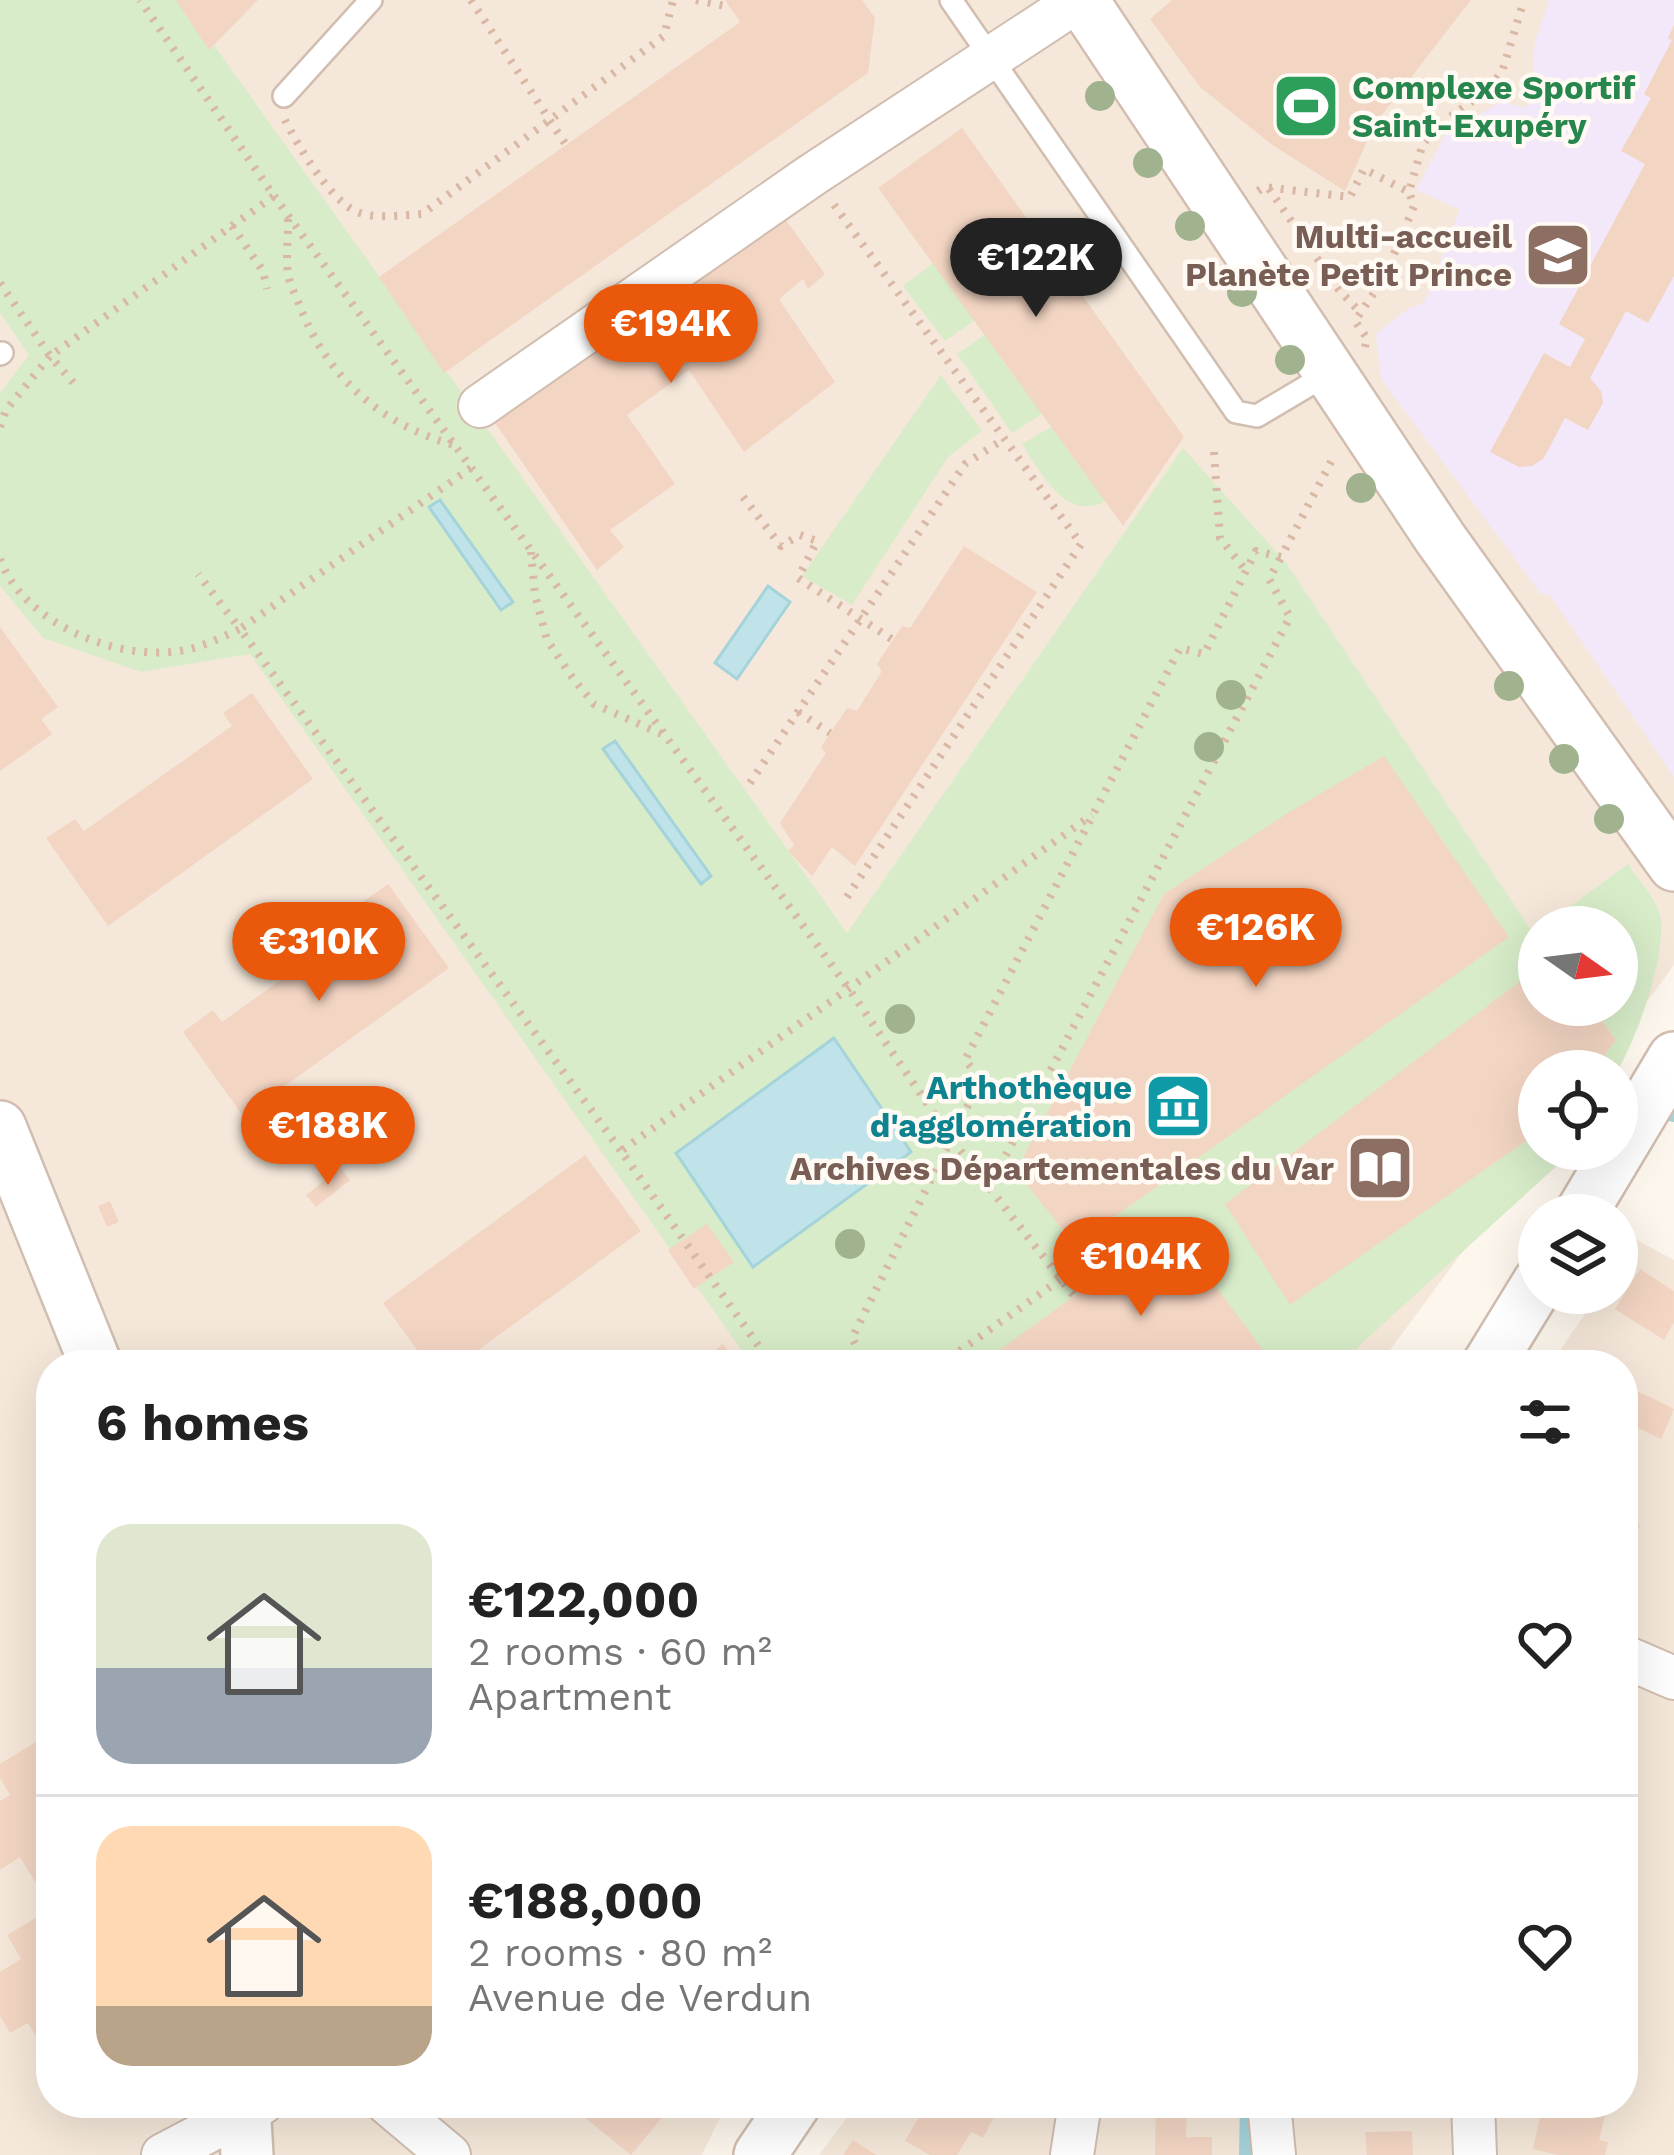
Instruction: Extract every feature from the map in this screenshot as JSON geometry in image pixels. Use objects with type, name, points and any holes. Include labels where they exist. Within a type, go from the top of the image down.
[{"type":"street","points":[[480,406],[812,175],[1080,0],[1440,538],[1674,865]]},
{"type":"street","points":[[1593,1194],[1671,1071]]},
{"type":"street","points":[[0,1127],[90,1350]]},
{"type":"street","points":[[1496,1350],[1519,1314]]},
{"type":"street","points":[[1638,1662],[1674,1678]]},
{"type":"street","points":[[405,2118],[448,2155]]},
{"type":"street","points":[[760,2155],[785,2118]]},
{"type":"street","points":[[1072,2155],[1078,2118]]},
{"type":"street","points":[[1270,2118],[1274,2155]]},
{"type":"street","points":[[1474,2118],[1475,2155]]},
{"type":"street","points":[[163,2155],[250,2119]]},
{"type":"lane","points":[[284,96],[371,0]]},
{"type":"lane","points":[[950,0],[1236,412],[1257,416],[1331,372]]},
{"type":"path","points":[[140,0],[288,217],[849,989],[952,1140],[1074,1296]]},
{"type":"path","points":[[471,0],[566,145]]},
{"type":"path","points":[[284,96],[289,128],[335,194],[356,211],[381,216],[422,214],[664,36],[673,0]]},
{"type":"path","points":[[696,0],[730,7]]},
{"type":"path","points":[[1408,192],[1424,143],[1502,73],[1524,0]]},
{"type":"path","points":[[1253,194],[1268,188],[1350,197],[1364,169],[1408,192],[1414,206],[1395,255],[1373,298],[1357,316],[1268,188]]},
{"type":"path","points":[[812,175],[1082,544],[843,903]]},
{"type":"path","points":[[0,427],[6,410],[50,356],[274,196]]},
{"type":"path","points":[[288,217],[288,277],[311,336],[340,377],[375,411],[454,445]]},
{"type":"path","points":[[232,226],[263,272],[266,289]]},
{"type":"path","points":[[0,283],[78,388]]},
{"type":"path","points":[[750,783],[965,464],[1004,439]]},
{"type":"path","points":[[1214,452],[1216,522],[1226,549],[1246,571]]},
{"type":"path","points":[[989,1187],[1290,617],[1269,579],[1334,456]]},
{"type":"path","points":[[0,559],[22,597],[72,634],[147,652],[177,652],[240,629],[471,468]]},
{"type":"path","points":[[743,497],[781,547],[800,535],[817,542],[798,578],[893,640]]},
{"type":"path","points":[[531,550],[547,640],[572,677],[593,704],[666,736]]},
{"type":"path","points":[[858,1350],[852,1338],[982,1078],[965,1060],[1180,648],[1204,654],[1256,550],[1281,557]]},
{"type":"path","points":[[198,574],[761,1350]]},
{"type":"path","points":[[798,712],[830,733]]},
{"type":"path","points":[[621,1151],[1094,814]]},
{"type":"path","points":[[961,1350],[1061,1279]]},
{"type":"shaded area","points":[[0,0],[1674,0],[1674,965],[1638,1014],[1638,906],[1518,906],[1518,1026],[1629,1026],[1611,1050],[1518,1050],[1518,1170],[1523,1170],[1390,1350],[36,1350],[36,2118],[720,2118],[702,2155],[0,2155]]},
{"type":"shaded area","name":"Multi-accueil Planète Petit Prince","points":[[1549,0],[1674,0],[1674,777],[1550,595],[1541,594],[1381,379],[1376,334],[1408,309],[1424,303],[1460,209],[1416,190],[1445,135],[1502,101],[1523,108],[1538,98],[1535,42]]},
{"type":"shaded area","points":[[1638,1241],[1674,1260],[1674,2155],[819,2155],[847,2118],[1638,2118],[1638,1350],[1560,1350],[1585,1314],[1638,1314]]},
{"type":"green space","points":[[0,0],[182,0],[847,933],[1183,448],[1287,564],[1518,910],[1518,1026],[1638,1026],[1638,906],[1571,906],[1628,864],[1657,906],[1661,920],[1654,977],[1641,1019],[1633,1038],[1627,1050],[1518,1050],[1518,1170],[1552,1170],[1526,1194],[1518,1194],[1518,1201],[1356,1350],[741,1350],[250,654],[141,672],[43,638],[0,586],[0,393],[29,355],[0,313]]},
{"type":"green space","points":[[933,263],[975,320],[945,341],[903,286]]},
{"type":"green space","points":[[985,335],[1042,414],[1012,433],[957,354]]},
{"type":"green space","points":[[941,375],[982,431],[948,457],[852,605],[802,576]]},
{"type":"green space","points":[[1051,427],[1106,501],[1078,505],[1046,480],[1022,444]]},
{"type":"water","points":[[440,500],[513,602],[501,610],[429,507]]},
{"type":"water","points":[[768,586],[790,602],[737,679],[715,663]]},
{"type":"water","points":[[615,741],[711,876],[701,884],[603,749]]},
{"type":"water","points":[[834,1038],[911,1152],[753,1267],[676,1153]]},
{"type":"building","points":[[176,0],[258,0],[209,50]]},
{"type":"building","points":[[725,0],[862,0],[875,18],[868,73],[444,373],[379,277],[740,22]]},
{"type":"building","name":"Complexe Sportif Saint-Exupéry","points":[[1172,0],[1471,0],[1374,125],[1345,191],[1271,144],[1200,87],[1150,19]]},
{"type":"building","points":[[1674,25],[1674,276],[1648,323],[1626,311],[1590,378],[1601,391],[1603,403],[1588,430],[1565,418],[1544,458],[1519,467],[1490,452],[1544,353],[1570,367],[1585,339],[1559,324],[1645,164],[1621,151],[1651,98],[1644,94],[1672,40],[1668,38]]},
{"type":"building","points":[[962,128],[1184,437],[1123,526],[878,188]]},
{"type":"building","points":[[783,216],[825,274],[808,289],[803,279],[779,299],[835,382],[744,452],[689,370],[627,415],[675,484],[610,530],[624,547],[597,570],[495,423]]},
{"type":"building","points":[[964,546],[1037,592],[855,866],[832,847],[812,876],[788,851],[794,845],[780,823],[826,753],[821,747],[847,708],[857,711],[882,671],[877,664],[902,626],[910,628]]},
{"type":"building","points":[[0,627],[58,707],[41,719],[52,734],[0,771]]},
{"type":"building","points":[[252,693],[313,779],[108,926],[46,838],[75,819],[84,831],[232,726],[223,713]]},
{"type":"building","points":[[1384,756],[1509,937],[1075,1245],[1016,1171],[1164,894]]},
{"type":"building","points":[[388,884],[449,968],[243,1116],[183,1032],[213,1010],[222,1022],[365,919],[357,906]]},
{"type":"building","name":"Archives Départementales du Var","points":[[1518,983],[1518,1026],[1606,1026],[1616,1040],[1608,1050],[1518,1050],[1518,1147],[1290,1305],[1225,1204]]},
{"type":"building","points":[[585,1155],[641,1231],[478,1350],[417,1350],[383,1303]]},
{"type":"building","points":[[341,1168],[350,1180],[316,1207],[306,1195]]},
{"type":"building","points":[[110,1201],[119,1222],[107,1227],[98,1206]]},
{"type":"building","points":[[707,1224],[734,1262],[694,1289],[668,1250]]},
{"type":"building","points":[[1171,1226],[1263,1350],[1000,1350]]},
{"type":"building","points":[[1640,1269],[1674,1291],[1674,1322],[1664,1340],[1623,1314],[1638,1314]]},
{"type":"building","points":[[1638,1391],[1674,1409],[1661,1439],[1638,1428]]},
{"type":"building","points":[[36,1742],[36,1883],[20,1857],[0,1870],[0,1801],[10,1795],[0,1778],[0,1764]]},
{"type":"building","points":[[36,1918],[36,2036],[28,2023],[10,2033],[0,2016],[0,1972],[21,1959],[7,1935]]},
{"type":"building","points":[[585,2118],[662,2118],[631,2155]]},
{"type":"building","points":[[919,2118],[993,2118],[983,2138],[971,2132],[957,2155],[930,2155],[905,2141]]},
{"type":"building","points":[[1156,2118],[1187,2118],[1186,2137],[1212,2137],[1212,2155],[1155,2155]]},
{"type":"building","points":[[1540,2118],[1604,2118],[1599,2140],[1608,2142],[1605,2155],[1558,2155],[1533,2149]]},
{"type":"building","points":[[1412,2131],[1413,2155],[1367,2155],[1365,2132]]},
{"type":"building","points":[[853,2140],[876,2155],[843,2155]]},
{"type":"waterway","points":[[1245,2155],[1246,2118]]},
{"type":"place","name":"Complexe Sportif Saint-Exupéry","points":[[1306,106]]},
{"type":"place","name":"Multi-accueil Planète Petit Prince","points":[[1558,255]]},
{"type":"place","name":"Arthothèque d'agglomération","points":[[1178,1106]]},
{"type":"place","name":"Archives Départementales du Var","points":[[1380,1168]]}]
